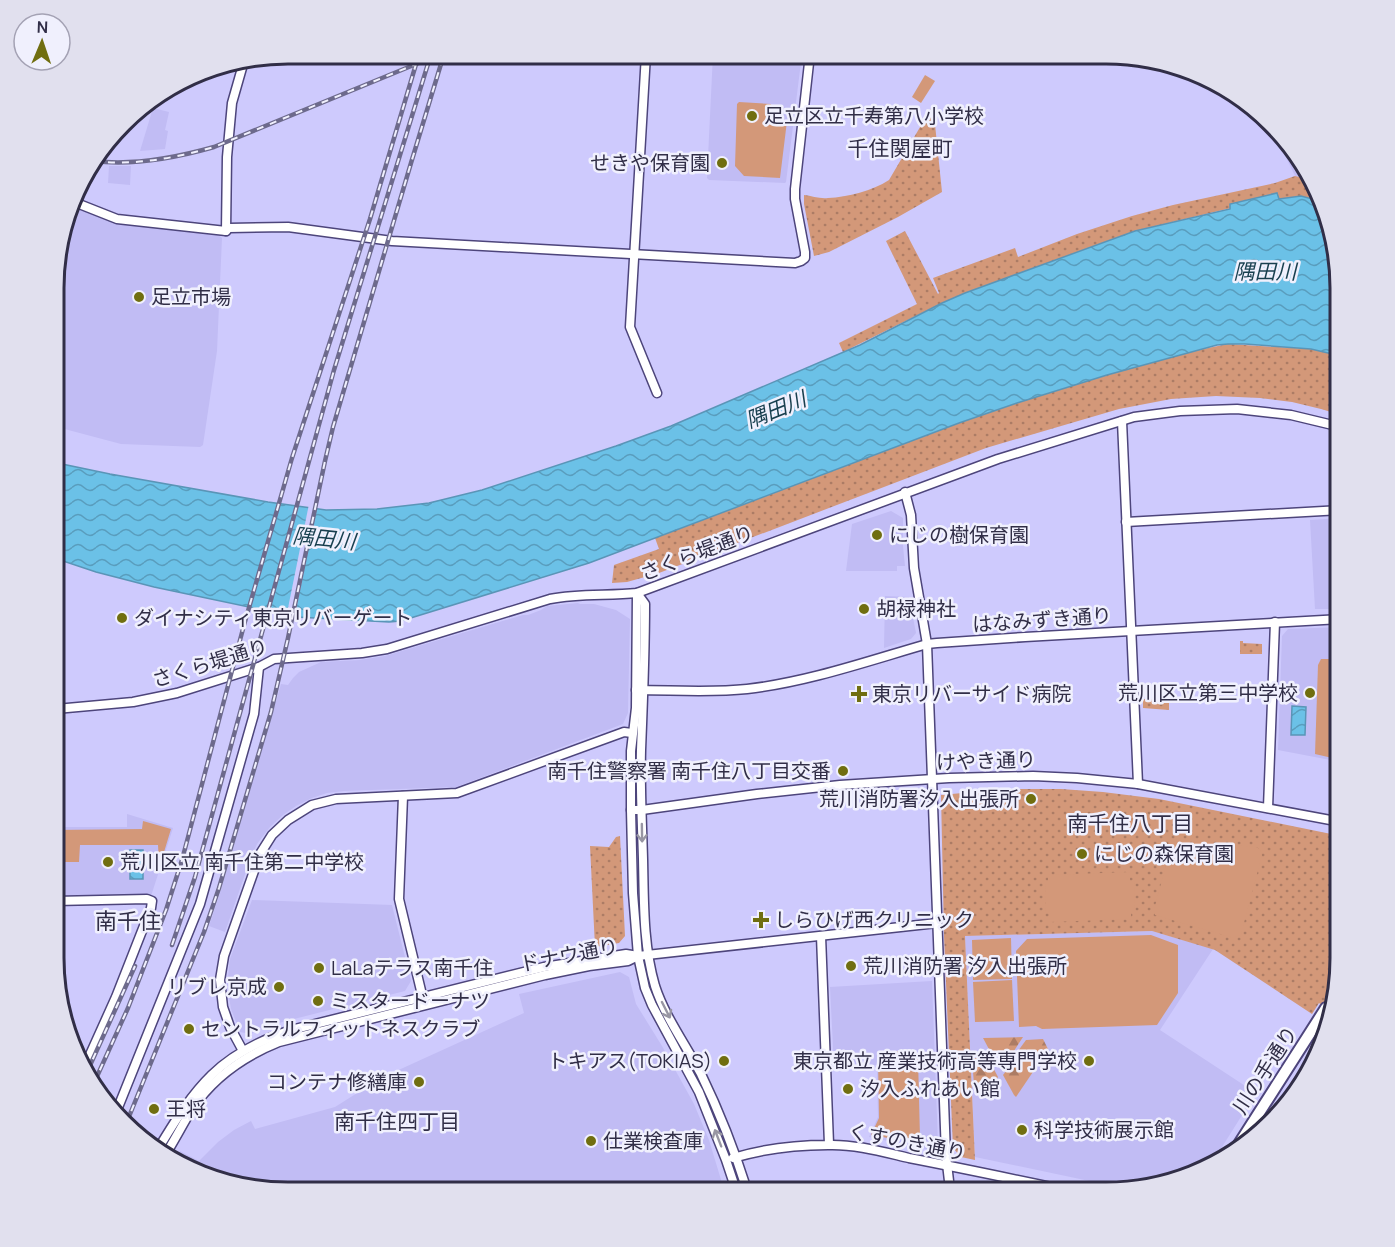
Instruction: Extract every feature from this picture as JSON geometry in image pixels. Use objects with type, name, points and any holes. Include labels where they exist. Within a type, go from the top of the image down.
[{"type":"main road","name":"川の手通り","points":[[1246,1134],[1324,1011]]},
{"type":"street","points":[[645,64],[630,327],[657,393]]},
{"type":"street","points":[[81,205],[117,219],[226,231],[229,228],[288,227],[392,241],[795,263],[805,258],[795,189],[809,64]]},
{"type":"street","points":[[226,231],[227,158],[232,103],[242,70]]},
{"type":"street","name":"さくら堤通り","points":[[65,707],[133,702],[177,693],[274,660],[387,649],[557,598],[637,593],[998,459],[1134,417],[1167,412],[1227,409],[1291,415],[1330,424]]},
{"type":"street","points":[[1122,421],[1138,784]]},
{"type":"street","points":[[905,492],[911,515],[914,568],[927,644],[947,1165],[950,1182]]},
{"type":"street","points":[[1126,522],[1330,511]]},
{"type":"street","points":[[637,593],[645,604],[640,690],[643,897],[648,954],[655,986],[662,1004],[705,1083],[725,1126],[744,1182]]},
{"type":"street","name":"はなみずき通り","points":[[640,690],[715,691],[758,687],[810,677],[927,644],[1330,619]]},
{"type":"street","points":[[1268,808],[1275,622]]},
{"type":"street","points":[[119,1105],[200,904],[254,714],[259,667]]},
{"type":"street","points":[[640,690],[633,733],[631,810],[633,893],[638,956],[645,988],[652,1005],[699,1092],[733,1182]]},
{"type":"street","points":[[243,1051],[226,1017],[221,992],[224,956],[256,864],[272,835],[288,820],[312,806],[336,799],[457,793],[624,732],[633,733]]},
{"type":"street","name":"けやき通り","points":[[631,810],[840,784],[994,776],[1048,776],[1138,784],[1330,820]]},
{"type":"street","points":[[403,796],[399,899],[424,1000]]},
{"type":"street","points":[[65,901],[147,899],[152,902],[131,960],[88,1058]]},
{"type":"street","name":"ドナウ通り","points":[[165,1145],[183,1108],[201,1085],[220,1067],[259,1042],[291,1030],[545,975],[628,961],[648,954],[938,923]]},
{"type":"street","points":[[821,936],[829,1144]]},
{"type":"street","name":"ドナウ通り","points":[[166,1146],[204,1093],[225,1073],[247,1057],[279,1042],[424,1000]]},
{"type":"street","name":"くすのき通り","points":[[726,1160],[763,1150],[829,1144],[857,1147],[1031,1182]]},
{"type":"shaded area","name":"足立区立千寿第八小学校","points":[[713,64],[801,64],[786,182],[709,180],[707,178]]},
{"type":"shaded area","points":[[155,109],[169,112],[165,130],[168,131],[165,149],[140,151],[152,111]]},
{"type":"shaded area","points":[[1282,150],[1302,178],[1295,176]]},
{"type":"shaded area","points":[[109,166],[131,166],[130,185],[108,183]]},
{"type":"shaded area","name":"足立市場","points":[[79,210],[116,223],[218,234],[222,238],[217,351],[203,445],[200,447],[121,444],[65,429],[65,273],[72,230]]},
{"type":"shaded area","name":"にじの樹保育園","points":[[891,511],[903,518],[905,566],[897,566],[897,571],[846,571],[852,524]]},
{"type":"shaded area","points":[[1330,519],[1330,609],[1315,609],[1310,520]]},
{"type":"shaded area","points":[[885,596],[909,597],[916,633],[911,639],[884,648]]},
{"type":"shaded area","points":[[594,604],[616,610],[630,619],[628,713],[623,724],[456,787],[344,791],[312,798],[283,815],[257,844],[225,932],[209,926],[281,684],[288,685],[299,672],[321,662],[385,656],[528,615],[547,606]]},
{"type":"shaded area","name":"荒川区立第三中学校","points":[[1330,627],[1330,760],[1278,750],[1282,636],[1288,629]]},
{"type":"shaded area","name":"荒川区立 南千住第二中学校","points":[[127,814],[173,828],[151,896],[65,898],[65,827],[127,827]]},
{"type":"shaded area","name":"LaLaテラス南千住","points":[[252,900],[392,905],[411,981],[405,991],[286,1021],[251,1034],[240,1032],[231,1009],[227,985],[230,959]]},
{"type":"shaded area","name":"東京都立 産業技術高等専門学校","points":[[1152,931],[1213,949],[1160,1030],[1256,1093],[1218,1154],[1179,1171],[1122,1182],[1094,1182],[975,1157],[965,936]]},
{"type":"shaded area","points":[[620,972],[629,977],[636,1004],[694,1104],[709,1140],[722,1182],[273,1182],[216,1171],[178,1154],[180,1151],[199,1161],[218,1142],[251,1121],[255,1129],[335,1107],[381,1078],[524,1013],[519,994]]},
{"type":"shaded area","points":[[932,981],[938,1143],[930,1150],[869,1137],[878,1117],[877,1065],[834,1067],[830,987]]},
{"type":"green space","points":[[925,75],[935,81],[921,103],[912,97]]},
{"type":"green space","points":[[739,102],[771,104],[775,119],[787,121],[780,178],[744,176],[735,166],[737,104]]},
{"type":"green space","points":[[933,105],[942,192],[829,252],[814,256],[804,195],[819,198],[844,196],[860,193],[889,180]]},
{"type":"green space","points":[[1295,176],[1302,178],[1311,199],[1301,196],[1278,199],[1277,194],[1230,204],[1231,208],[1135,231],[965,293],[843,352],[839,343],[917,304],[886,241],[905,231],[938,294],[933,278],[1015,248],[1018,257],[1132,216],[1275,183]]},
{"type":"green space","points":[[1228,344],[1311,349],[1330,353],[1330,412],[1292,402],[1216,396],[1171,399],[1119,409],[986,448],[659,573],[627,582],[612,583],[614,565],[659,549],[655,538],[959,423],[1107,375]]},
{"type":"green space","points":[[1240,641],[1262,644],[1262,654],[1240,654]]},
{"type":"green space","points":[[1321,659],[1330,659],[1330,757],[1315,754],[1318,665]]},
{"type":"green space","points":[[1169,697],[1169,710],[1143,708],[1143,699]]},
{"type":"green space","points":[[1005,789],[1103,792],[1159,799],[1330,834],[1330,974],[1325,1007],[1319,1003],[1312,1014],[1215,950],[1152,931],[965,936],[975,1160],[961,1157],[953,1148],[941,795]]},
{"type":"green space","points":[[143,821],[171,829],[161,862],[159,862],[158,845],[80,845],[79,862],[65,862],[65,830],[142,829]]},
{"type":"green space","points":[[620,836],[625,936],[619,943],[595,947],[590,846],[609,847],[616,837]]},
{"type":"green space","points":[[1241,845],[1258,848],[1262,855],[1241,934],[1234,938],[1155,915],[1154,910],[1169,857]]},
{"type":"green space","points":[[1130,872],[1130,881],[1134,881],[1135,910],[1131,910],[1131,919],[1050,922],[1050,913],[1046,913],[1045,884],[1048,884],[1048,875]]},
{"type":"green space","points":[[1151,935],[1178,945],[1178,993],[1157,1025],[1042,1029],[1036,1026],[1019,1027],[1016,951],[1027,939]]},
{"type":"green space","points":[[1011,938],[1012,979],[973,980],[972,940]]},
{"type":"green space","points":[[1012,980],[1014,1021],[975,1022],[973,982]]},
{"type":"green space","points":[[1023,1037],[1012,1054],[991,1053],[983,1038]]},
{"type":"green space","points":[[1043,1039],[1048,1049],[1043,1056],[1015,1055],[1026,1040]]},
{"type":"green space","points":[[896,1051],[908,1051],[918,1058],[920,1138],[918,1140],[889,1135],[888,1138],[871,1135],[879,1118],[878,1058],[885,1058]]},
{"type":"green space","points":[[972,1058],[988,1058],[998,1077],[989,1091],[974,1085]]},
{"type":"green space","points":[[1307,1058],[1301,1071],[1278,1102]]},
{"type":"green space","points":[[1015,1059],[1041,1060],[1016,1097],[1003,1075]]},
{"type":"water","name":"隅田川","points":[[1277,193],[1279,199],[1301,196],[1311,199],[1319,216],[1329,259],[1330,353],[1311,349],[1245,344],[1217,345],[1107,375],[959,423],[589,563],[401,621],[296,617],[154,587],[65,562],[65,465],[268,502],[326,510],[377,509],[429,503],[482,490],[671,426],[860,345],[965,293],[1135,231],[1230,209],[1230,204]]},
{"type":"water","points":[[1292,706],[1306,707],[1305,735],[1291,735]]},
{"type":"water","points":[[130,850],[143,850],[143,879],[130,879]]},
{"type":"pier","points":[[309,504],[317,506],[294,620],[286,618]]},
{"type":"railway","points":[[104,162],[154,160],[214,147],[416,64]]},
{"type":"railway","points":[[97,1076],[128,1008],[166,910],[182,860],[244,625],[292,458],[370,219],[416,64]]},
{"type":"railway","points":[[172,945],[195,877],[334,370],[428,64]]},
{"type":"railway","points":[[129,1116],[204,932],[219,888],[271,712],[333,427],[441,64]]},
{"type":"railway","points":[[91,1064],[135,966]]},
{"type":"place","name":"足立区立千寿第八小学校","points":[[752,116]]},
{"type":"place","name":"せきや保育園","points":[[722,163]]},
{"type":"place","name":"足立市場","points":[[139,297]]},
{"type":"place","name":"にじの樹保育園","points":[[877,535]]},
{"type":"place","name":"胡禄神社","points":[[864,609]]},
{"type":"place","name":"ダイナシティ東京リバーゲート","points":[[122,618]]},
{"type":"place","name":"荒川区立第三中学校","points":[[1310,693]]},
{"type":"place","name":"東京リバーサイド病院","points":[[859,694]]},
{"type":"place","name":"南千住警察署 南千住八丁目交番","points":[[843,771]]},
{"type":"place","name":"荒川消防署汐入出張所","points":[[1031,799]]},
{"type":"place","name":"にじの森保育園","points":[[1082,854]]},
{"type":"place","name":"荒川区立 南千住第二中学校","points":[[108,862]]},
{"type":"place","name":"しらひげ西クリニック","points":[[761,920]]},
{"type":"place","name":"荒川消防署 汐入出張所","points":[[851,966]]},
{"type":"place","name":"LaLaテラス南千住","points":[[319,968]]},
{"type":"place","name":"リブレ京成","points":[[279,987]]},
{"type":"place","name":"ミスタードーナツ","points":[[318,1001]]},
{"type":"place","name":"セントラルフィットネスクラブ","points":[[189,1029]]},
{"type":"place","name":"トキアス(TOKIAS)","points":[[724,1061]]},
{"type":"place","name":"東京都立 産業技術高等専門学校","points":[[1089,1061]]},
{"type":"place","name":"コンテナ修繕庫","points":[[419,1082]]},
{"type":"place","name":"汐入ふれあい館","points":[[848,1089]]},
{"type":"place","name":"王将","points":[[154,1109]]},
{"type":"place","name":"科学技術展示館","points":[[1022,1130]]},
{"type":"place","name":"仕業検査庫","points":[[591,1141]]},
{"type":"district","name":"千住関屋町","points":[[900,149]]},
{"type":"district","name":"南千住八丁目","points":[[1130,824]]},
{"type":"district","name":"南千住","points":[[128,921]]},
{"type":"district","name":"南千住四丁目","points":[[397,1122]]}]
